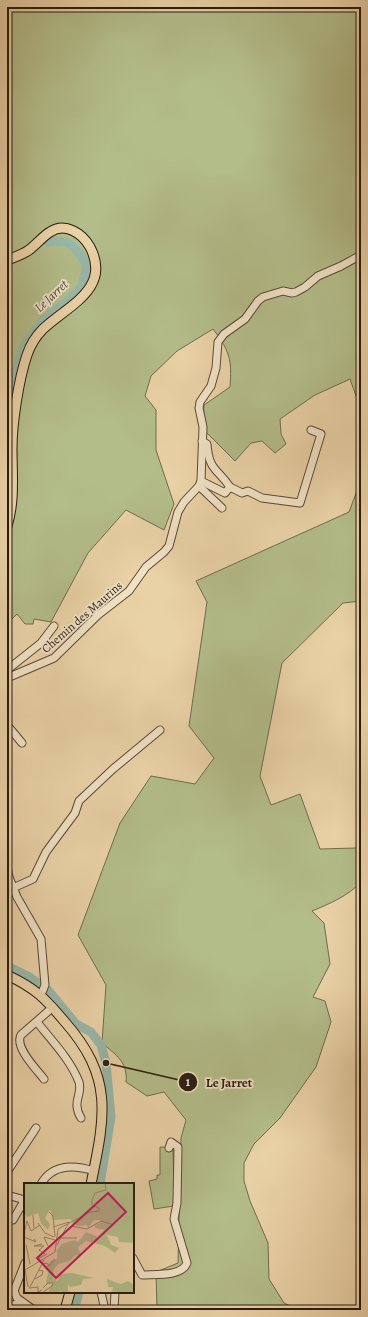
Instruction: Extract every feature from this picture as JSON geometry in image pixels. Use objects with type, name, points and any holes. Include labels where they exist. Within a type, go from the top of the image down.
[{"type":"main road","points":[[7,260],[30,250],[51,231],[68,228],[83,237],[94,255],[96,264],[96,273],[88,292],[37,335],[27,354],[13,427],[12,505],[7,526]]},
{"type":"main road","points":[[7,975],[32,988],[43,990],[53,1007],[88,1051],[99,1078],[102,1119],[91,1183]]},
{"type":"main road","points":[[65,1310],[70,1293]]},
{"type":"street","points":[[222,508],[200,483],[203,427],[199,408],[200,402],[211,386],[217,360],[218,342],[224,334],[245,319],[258,301],[263,297],[283,291],[292,293],[296,292],[305,287],[318,276],[361,255]]},
{"type":"street","points":[[202,441],[207,444],[208,458],[214,470],[230,487],[242,493],[248,491],[262,498],[300,503],[321,434],[312,430]]},
{"type":"street","points":[[200,483],[226,493],[230,487]]},
{"type":"street","name":"Chemin des Maurins","points":[[7,678],[54,658],[98,615],[129,591],[146,567],[169,546],[182,506],[200,483]]},
{"type":"street","points":[[7,670],[41,643],[54,626]]},
{"type":"street","points":[[7,725],[22,743]]},
{"type":"street","points":[[13,888],[33,879],[46,852],[76,813],[79,801],[113,769],[160,730]]},
{"type":"street","points":[[7,867],[13,888],[41,939],[43,990]]},
{"type":"street","points":[[44,1080],[21,1048],[19,1041],[21,1035],[53,1007]]},
{"type":"street","points":[[37,1022],[69,1060],[80,1084],[76,1109],[81,1118]]},
{"type":"street","points":[[7,1172],[36,1128]]},
{"type":"street","points":[[134,1260],[142,1275],[180,1272],[186,1267],[186,1257],[174,1219],[177,1203],[178,1147],[171,1142],[169,1148]]},
{"type":"street","points":[[42,1183],[49,1175],[63,1167],[78,1166],[94,1171]]},
{"type":"street","points":[[7,1195],[24,1201]]},
{"type":"street","points":[[7,1218],[13,1220],[24,1203]]},
{"type":"street","points":[[24,1266],[14,1291],[17,1298],[34,1310]]},
{"type":"street","points":[[101,1293],[105,1310]]},
{"type":"street","points":[[114,1310],[115,1293]]},
{"type":"street","points":[[7,1307],[22,1302]]},
{"type":"green space","points":[[7,7],[361,7],[361,410],[350,379],[315,395],[280,419],[281,434],[286,444],[275,453],[262,441],[251,443],[235,461],[203,429],[204,405],[230,387],[231,370],[229,356],[223,344],[213,329],[177,351],[151,376],[145,396],[156,410],[156,450],[174,504],[164,530],[126,510],[88,553],[51,622],[34,619],[33,624],[25,624],[17,614],[7,624]]},
{"type":"green space","points":[[361,480],[361,601],[343,603],[282,663],[260,776],[271,805],[300,794],[320,849],[356,848],[361,846],[361,882],[344,895],[312,911],[324,923],[330,964],[313,997],[325,1001],[331,1022],[316,1067],[280,1118],[254,1144],[244,1163],[244,1181],[250,1201],[268,1243],[269,1279],[284,1303],[298,1310],[157,1310],[156,1272],[178,1263],[181,1138],[186,1120],[164,1092],[147,1096],[126,1082],[123,1064],[116,1055],[102,1043],[106,985],[78,935],[120,823],[151,776],[195,784],[214,758],[189,726],[207,602],[196,581],[349,512]]},
{"type":"green space","points":[[160,1147],[173,1148],[174,1206],[154,1209],[149,1181],[157,1179],[157,1175],[160,1175]]},
{"type":"waterway","name":"Le Jarret","points":[[7,416],[18,363],[24,346],[43,320],[70,299],[81,288],[86,271],[86,263],[70,244],[60,241],[47,242]]},
{"type":"waterway","name":"Le Jarret","points":[[7,966],[28,976],[48,990],[76,1024],[91,1032],[101,1045],[106,1063],[111,1117],[100,1183]]},
{"type":"waterway","name":"Le Jarret","points":[[74,1310],[79,1293]]},
{"type":"place","name":"Le Jarret","points":[[106,1063]]}]
